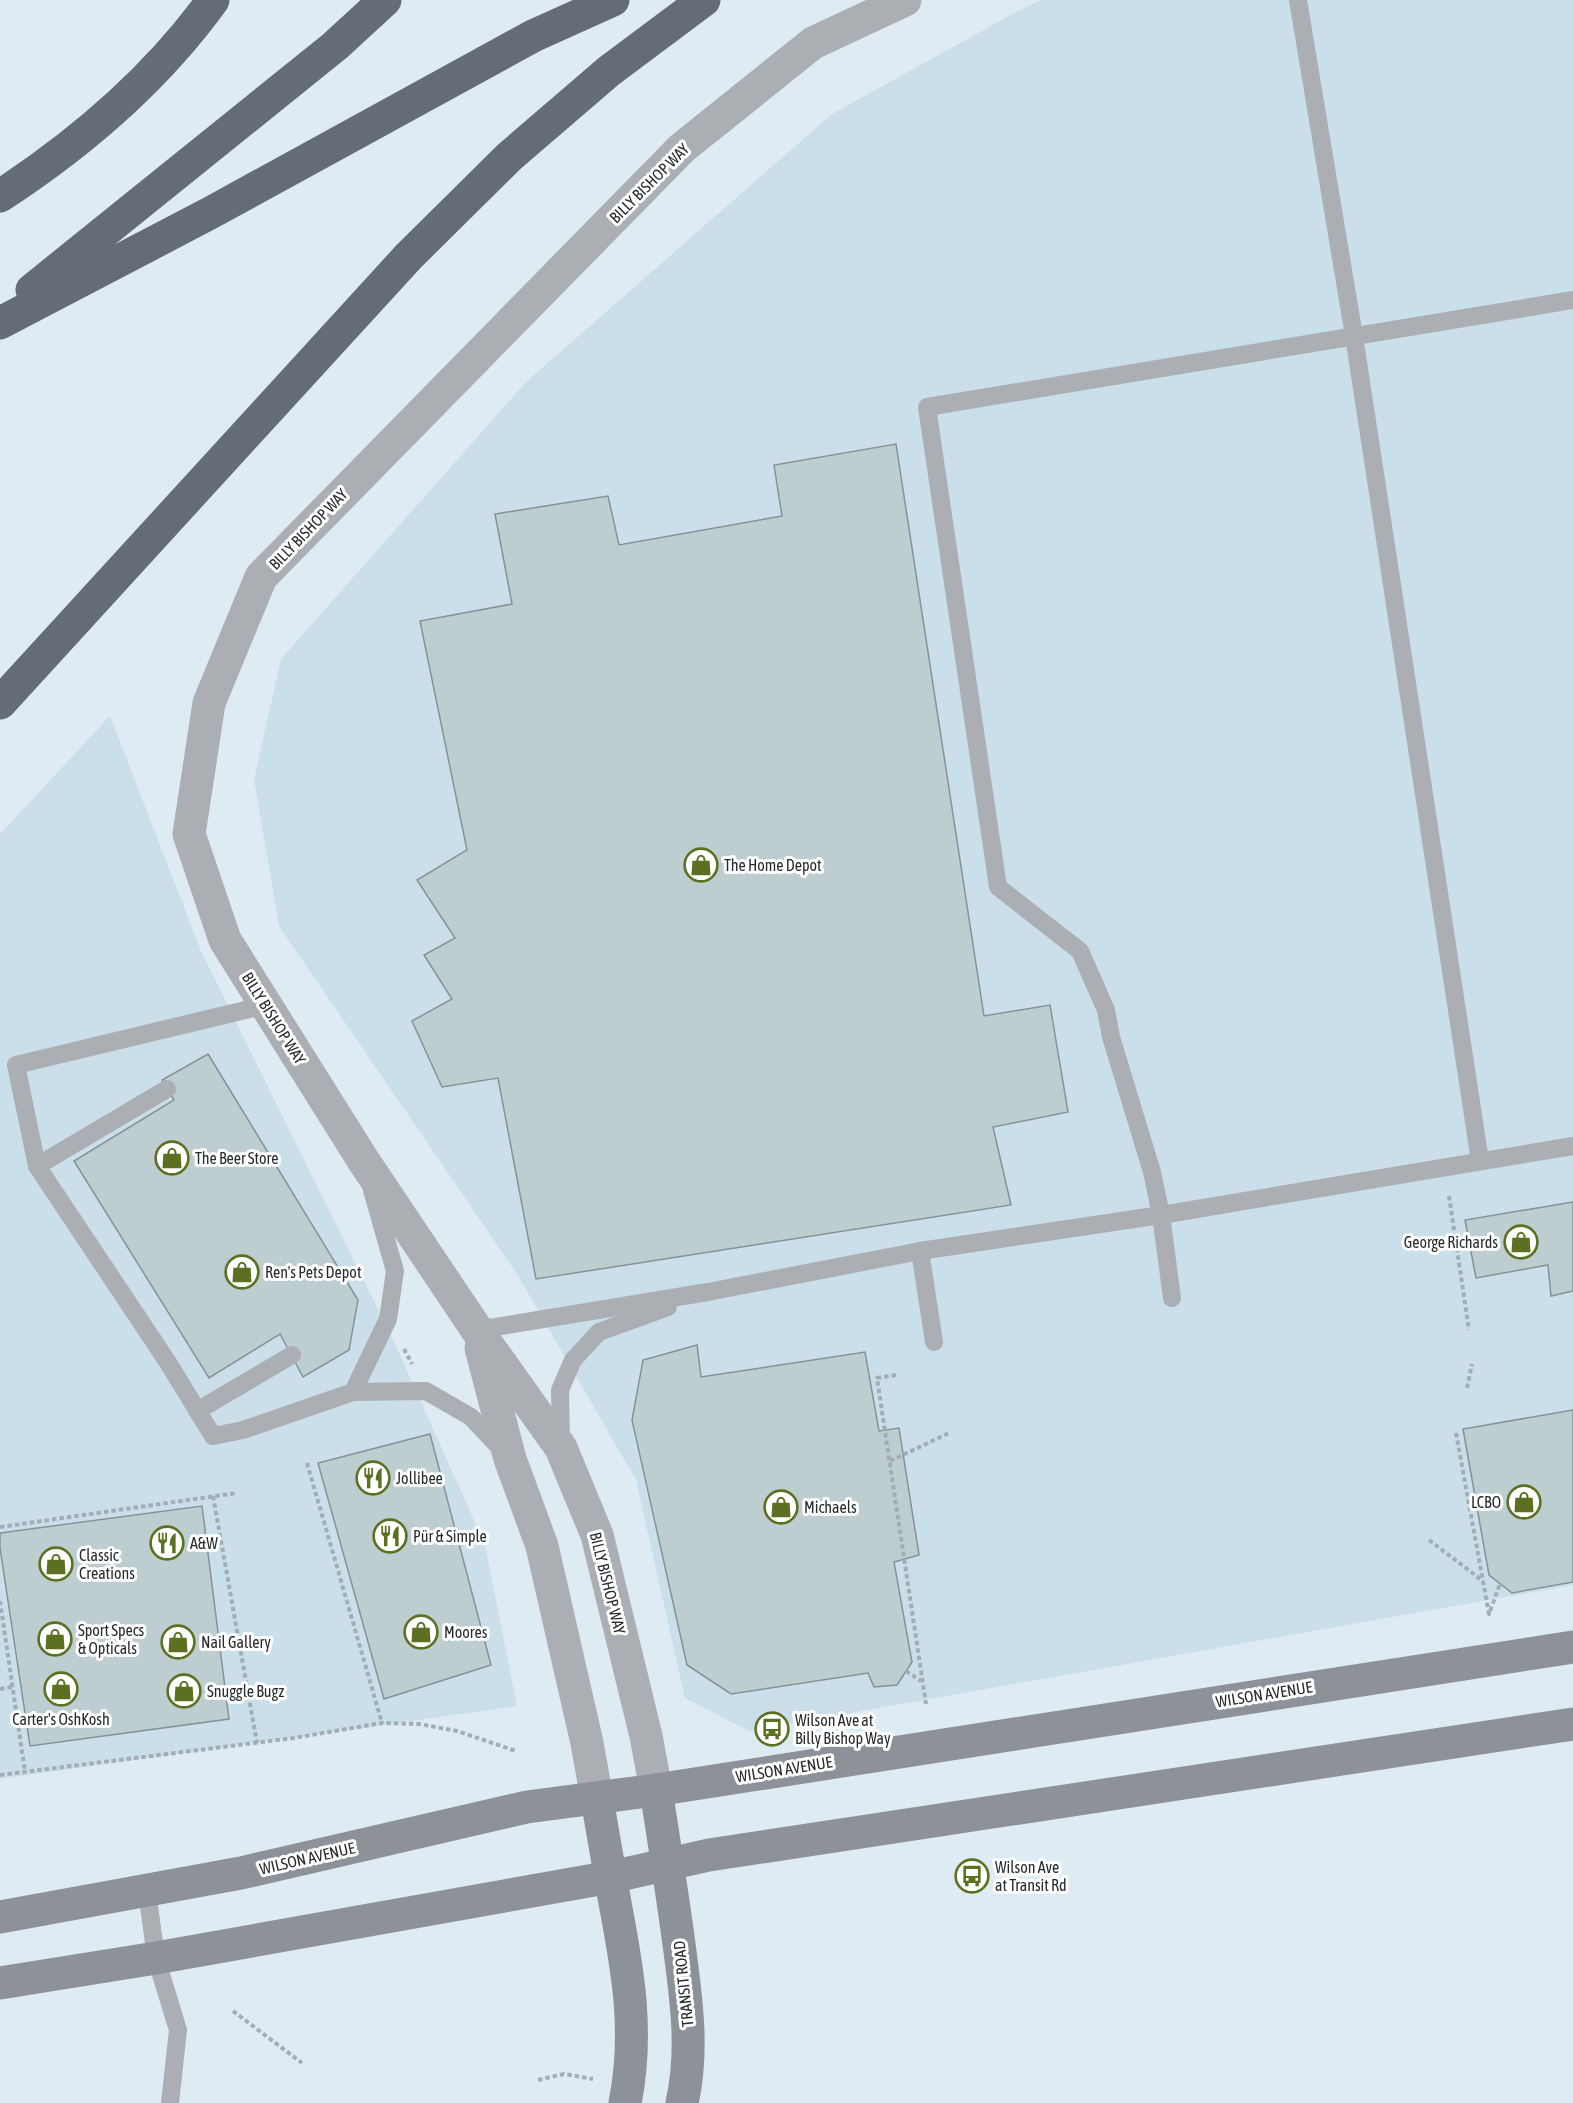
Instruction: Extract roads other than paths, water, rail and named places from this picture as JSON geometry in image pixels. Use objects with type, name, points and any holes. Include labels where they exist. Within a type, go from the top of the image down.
[{"type":"highway","points":[[0,196],[65,152],[141,84],[213,0]]},
{"type":"highway","points":[[0,315],[335,46],[385,0]]},
{"type":"highway","points":[[0,323],[202,217],[533,36],[613,0]]},
{"type":"highway","points":[[0,703],[408,257],[518,150],[609,71],[704,0]]},
{"type":"main road","name":"WILSON AVENUE","points":[[0,1917],[241,1873],[527,1807],[656,1790],[1573,1647]]},
{"type":"main road","points":[[0,1983],[156,1958],[611,1877],[709,1855],[1573,1724]]},
{"type":"main road","name":"BILLY BISHOP WAY","points":[[656,1790],[668,1865]]},
{"type":"main road","name":"BILLY BISHOP WAY","points":[[597,1799],[611,1877]]},
{"type":"main road","name":"TRANSIT ROAD","points":[[668,1865],[684,1980],[689,2039],[686,2088],[682,2103]]},
{"type":"main road","points":[[611,1877],[631,1999],[633,2042],[630,2079],[625,2103]]},
{"type":"street","name":"BILLY BISHOP WAY","points":[[656,1790],[646,1736],[597,1535],[561,1448],[477,1330],[363,1160],[225,939],[189,834],[209,704],[261,577],[682,148],[813,43],[906,0]]},
{"type":"street","name":"BILLY BISHOP WAY","points":[[477,1330],[510,1459],[542,1546],[597,1799]]},
{"type":"lane","points":[[1298,0],[1354,336],[1480,1161]]},
{"type":"lane","points":[[1172,1298],[1161,1215],[1152,1172],[1111,1037],[1106,1010],[1080,951],[998,887],[927,407],[1573,300]]},
{"type":"lane","points":[[266,1005],[16,1065],[37,1166],[213,1436],[243,1430],[353,1392],[426,1391],[471,1417],[510,1459]]},
{"type":"lane","points":[[37,1166],[167,1089]]},
{"type":"lane","points":[[477,1330],[708,1292],[920,1251],[1161,1215],[1573,1146]]},
{"type":"lane","points":[[353,1392],[388,1319],[395,1271],[363,1160]]},
{"type":"lane","points":[[920,1251],[934,1342]]},
{"type":"lane","points":[[561,1448],[560,1390],[573,1360],[599,1332],[708,1292]]},
{"type":"lane","points":[[197,1411],[292,1355]]},
{"type":"lane","points":[[147,1891],[156,1958],[178,2030],[170,2103]]},
{"type":"place","name":"The Home Depot","points":[[701,865]]},
{"type":"place","name":"The Beer Store","points":[[172,1158]]},
{"type":"place","name":"George Richards","points":[[1521,1242]]},
{"type":"place","name":"Ren's Pets Depot","points":[[242,1272]]},
{"type":"place","name":"Jollibee","points":[[373,1478]]},
{"type":"place","name":"LCBO","points":[[1524,1502]]},
{"type":"place","name":"Michaels","points":[[781,1507]]},
{"type":"place","name":"Pür & Simple","points":[[390,1536]]},
{"type":"place","name":"A&W","points":[[167,1543]]},
{"type":"place","name":"Classic Creations","points":[[56,1564]]},
{"type":"place","name":"Moores","points":[[421,1632]]},
{"type":"place","name":"Sport Specs & Opticals","points":[[55,1639]]},
{"type":"place","name":"Nail Gallery","points":[[178,1642]]},
{"type":"place","name":"Carter's OshKosh","points":[[61,1689]]},
{"type":"place","name":"Snuggle Bugz","points":[[184,1691]]},
{"type":"place","name":"Wilson Ave at Billy Bishop Way","points":[[772,1729]]},
{"type":"place","name":"Wilson Ave at Transit Rd","points":[[972,1876]]}]
